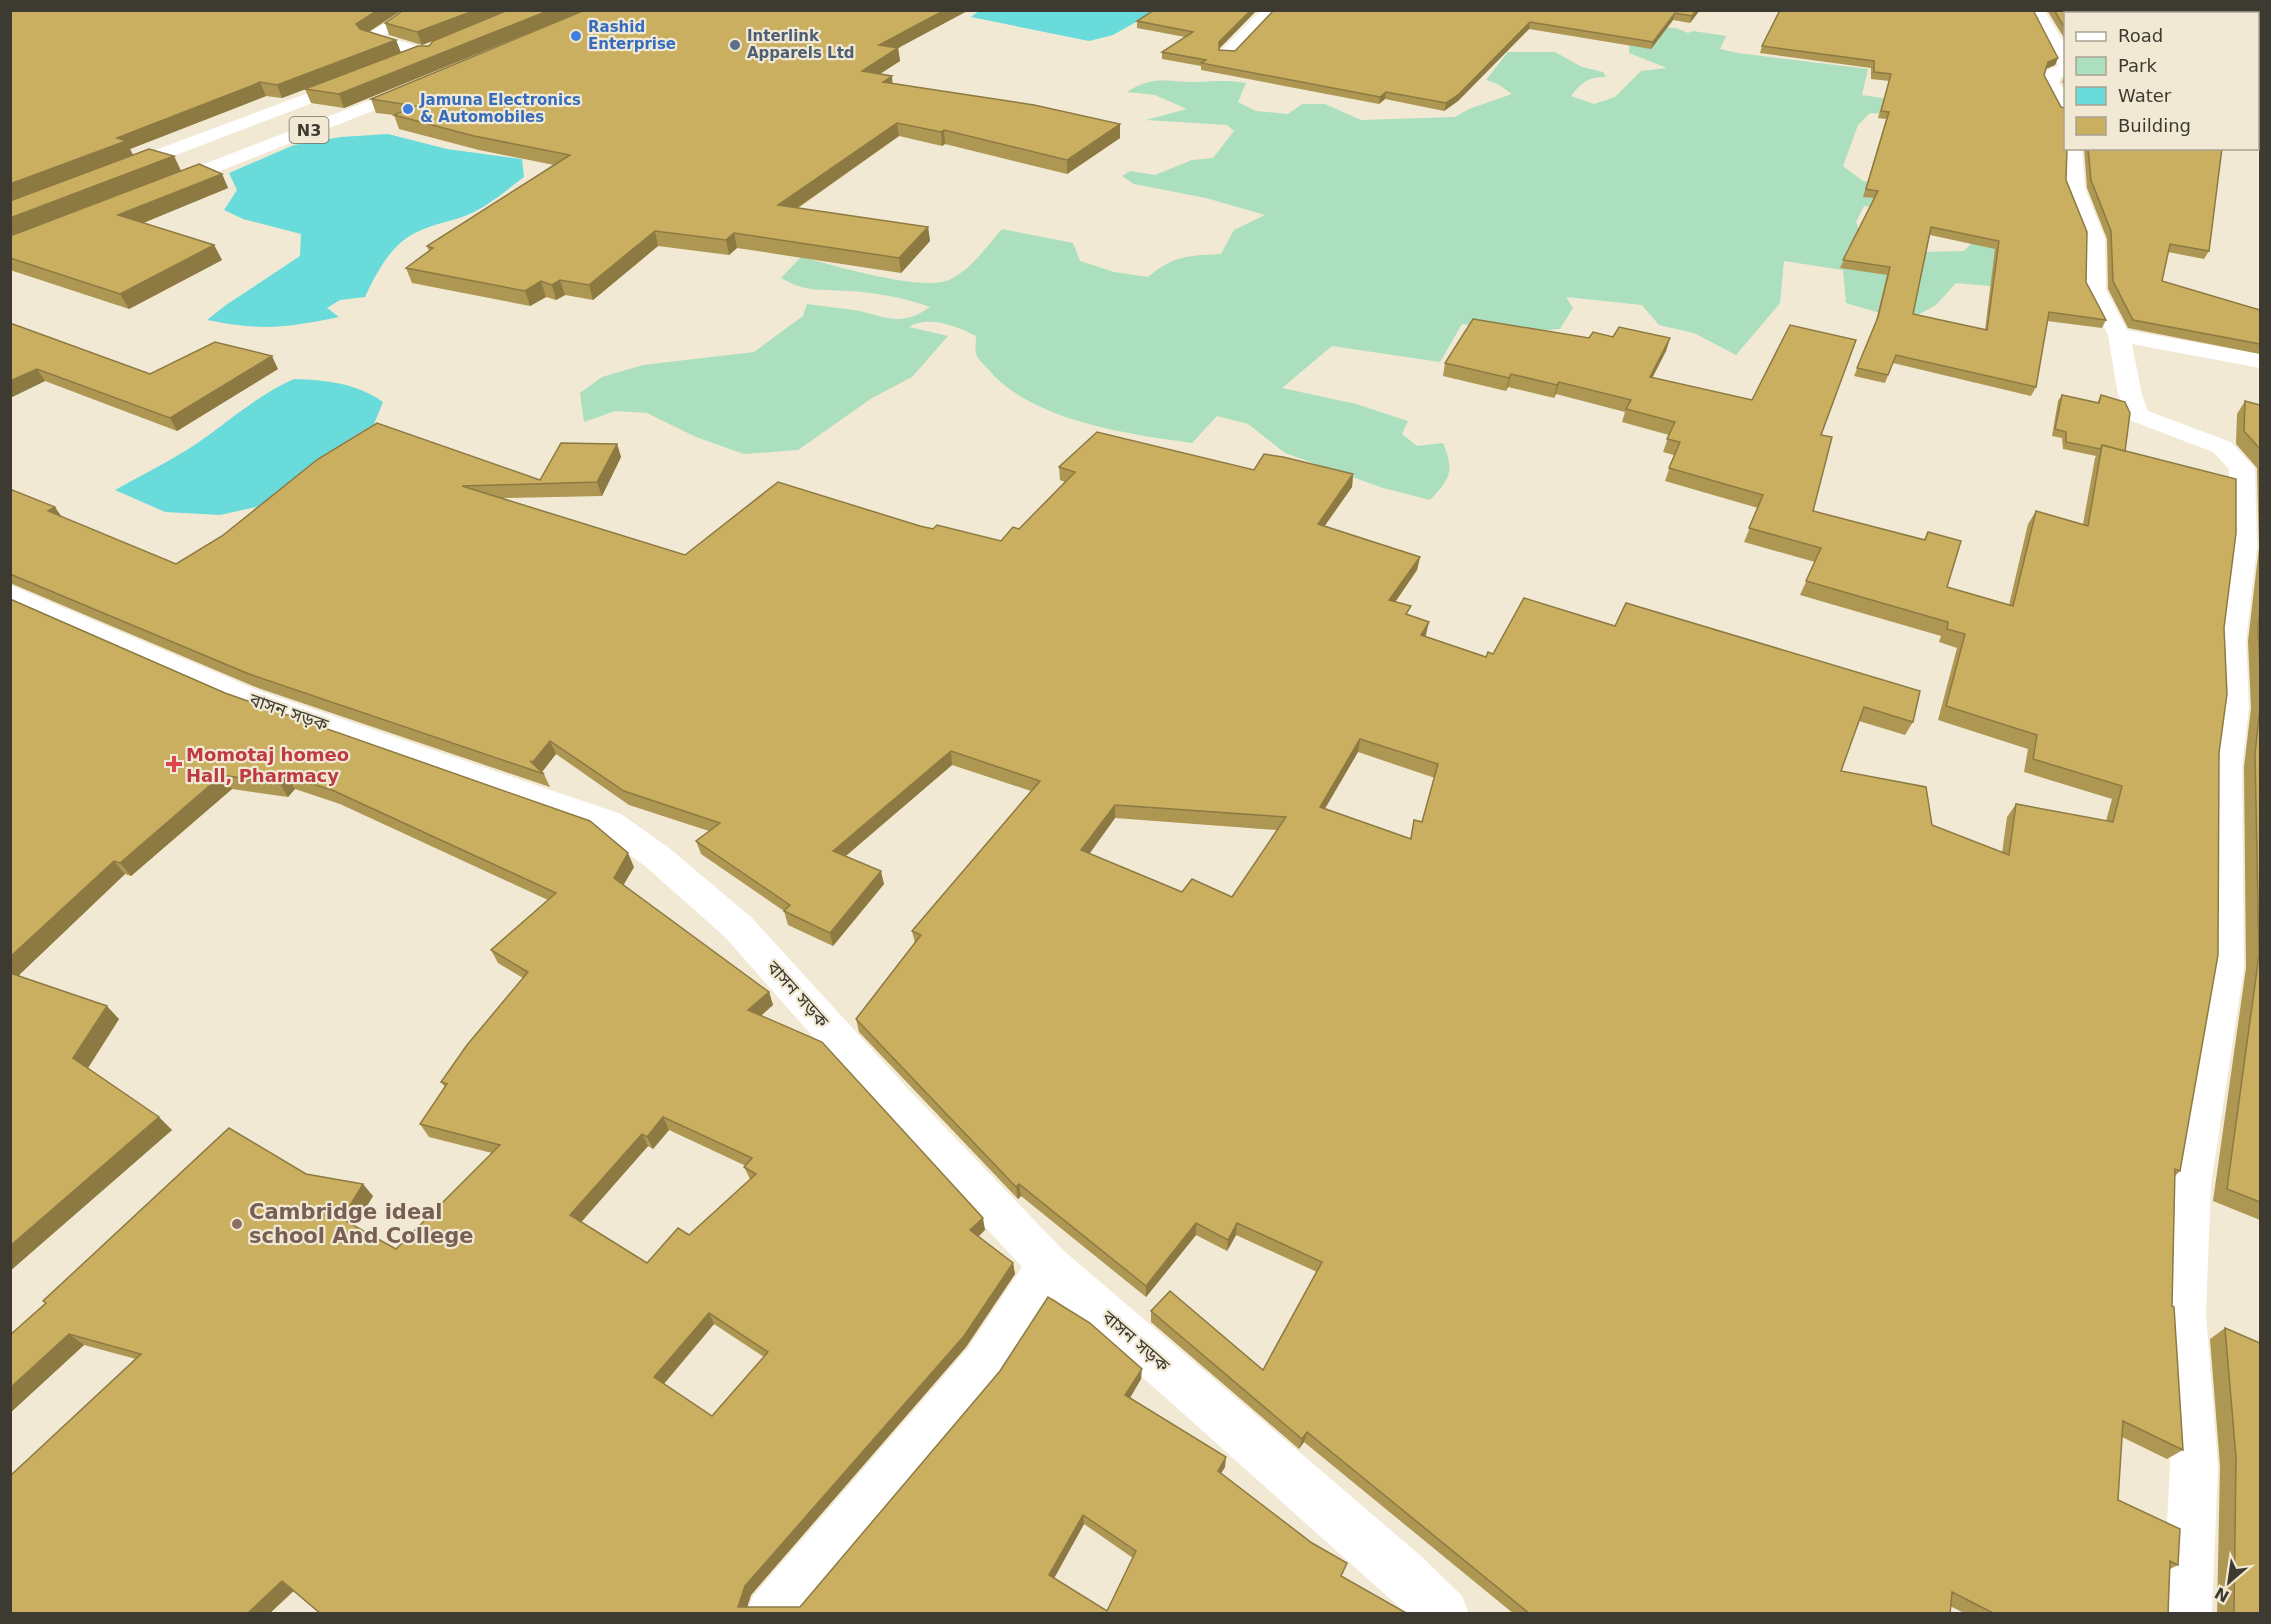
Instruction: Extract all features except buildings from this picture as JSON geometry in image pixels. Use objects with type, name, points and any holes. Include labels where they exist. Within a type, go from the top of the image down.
[{"type":"main road","points":[[418,10],[371,37],[426,54]]},
{"type":"main road","points":[[1227,53],[1270,10]]},
{"type":"main road","points":[[2036,10],[2064,59]]},
{"type":"main road","points":[[405,62],[448,45]]},
{"type":"main road","points":[[2064,69],[2053,74],[2051,83],[2064,104]]},
{"type":"main road","name":"N3","points":[[109,174],[372,75]]},
{"type":"main road","name":"N3","points":[[155,189],[433,81]]},
{"type":"main road","points":[[2073,150],[2075,188],[2095,239],[2095,290],[2119,335],[2130,395],[2138,415],[2222,447],[2242,468],[2243,548],[2231,641],[2234,708],[2226,767],[2226,968],[2189,1197],[2184,1314],[2194,1466],[2187,1614]]},
{"type":"main road","points":[[2119,335],[2260,361]]},
{"type":"main road","name":"বাসন সড়ক","points":[[10,594],[246,697],[609,823],[657,857],[738,927],[895,1102],[1049,1265],[1402,1574],[1444,1614]]},
{"type":"main road","points":[[771,1614],[984,1364],[1049,1265]]},
{"type":"green space","points":[[1649,27],[1676,28],[1688,33],[1693,31],[1726,36],[1720,49],[1738,53],[1868,69],[1862,95],[1909,102],[1901,115],[1870,113],[1858,125],[1843,166],[1863,181],[1929,193],[1909,212],[1864,206],[1856,222],[1862,237],[1921,252],[1964,251],[1990,225],[2061,292],[1956,283],[1936,305],[1907,321],[1846,303],[1843,270],[1784,261],[1780,303],[1736,355],[1694,333],[1659,325],[1642,305],[1566,297],[1573,308],[1560,329],[1522,332],[1462,324],[1440,362],[1332,346],[1282,388],[1356,404],[1408,421],[1402,434],[1417,446],[1443,443],[1449,461],[1448,474],[1442,486],[1430,500],[1383,488],[1285,453],[1248,424],[1217,416],[1192,443],[1111,429],[1055,413],[1006,387],[976,354],[976,336],[934,322],[909,327],[948,336],[912,377],[872,398],[798,450],[744,454],[696,437],[647,413],[615,411],[584,422],[580,393],[602,377],[643,365],[754,352],[803,316],[807,304],[854,310],[893,319],[910,317],[930,307],[879,294],[806,288],[781,278],[801,257],[876,276],[919,283],[936,283],[957,276],[978,257],[1002,229],[1073,243],[1080,261],[1114,272],[1148,277],[1166,264],[1182,258],[1221,254],[1234,230],[1265,215],[1206,198],[1134,184],[1122,176],[1130,171],[1155,175],[1192,160],[1213,158],[1234,131],[1227,125],[1146,120],[1187,109],[1155,95],[1127,92],[1137,86],[1154,81],[1228,81],[1246,83],[1238,102],[1256,111],[1288,114],[1302,104],[1325,104],[1361,120],[1455,117],[1469,109],[1512,94],[1498,84],[1486,80],[1508,52],[1555,52],[1582,67],[1603,72],[1606,77],[1586,81],[1571,96],[1594,104],[1615,97],[1641,71],[1667,68],[1629,53],[1630,41],[1645,45],[1659,40],[1636,34]]},
{"type":"water","points":[[980,10],[1178,11],[1152,13],[1113,35],[1089,41],[971,17]]},
{"type":"water","points":[[388,134],[447,149],[522,159],[524,177],[474,212],[424,229],[400,243],[374,278],[365,297],[340,300],[327,308],[339,317],[273,327],[243,326],[207,320],[300,256],[301,234],[243,219],[224,210],[237,190],[229,173],[294,145],[341,137]]},
{"type":"water","points":[[294,379],[340,384],[362,391],[383,402],[374,424],[327,453],[280,494],[256,507],[220,515],[165,512],[115,490],[185,451],[251,404]]},
{"type":"place","name":"Rashid Enterprise","points":[[576,36]]},
{"type":"place","name":"Interlink Apparels Ltd","points":[[735,45]]},
{"type":"place","name":"Jamuna Electronics & Automobiles","points":[[408,109]]},
{"type":"place","name":"Momotaj homeo Hall, Pharmacy","points":[[174,764]]},
{"type":"place","name":"Cambridge ideal school And College","points":[[237,1224]]}]
